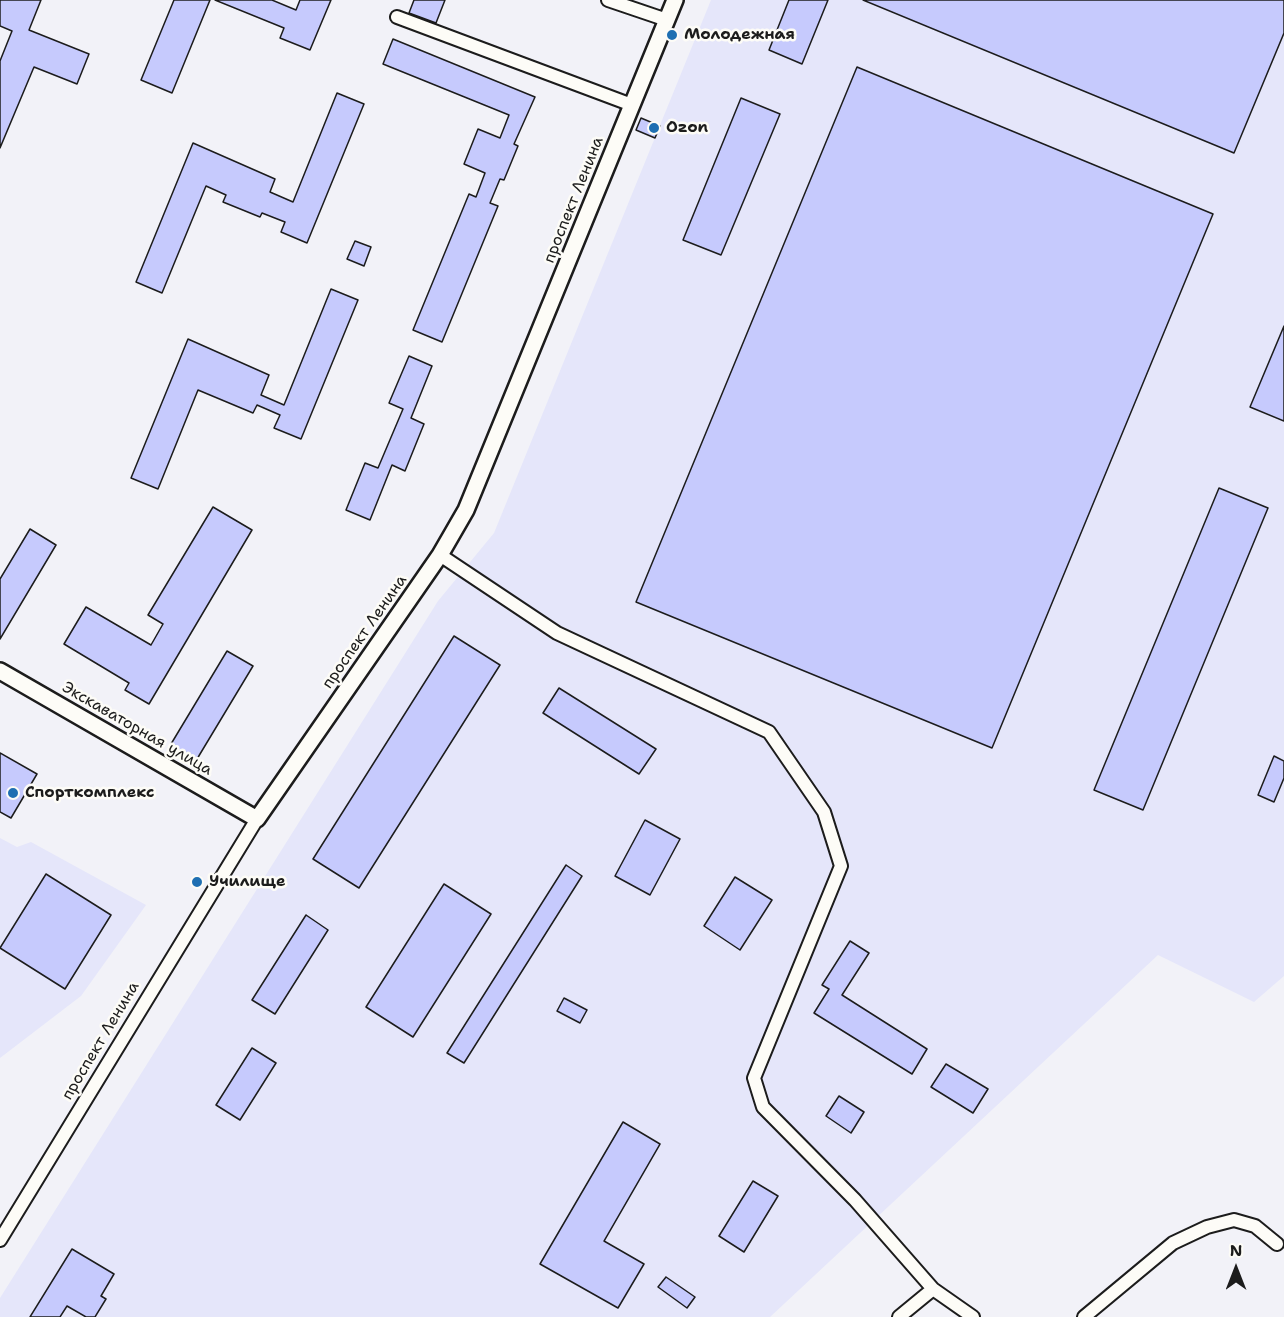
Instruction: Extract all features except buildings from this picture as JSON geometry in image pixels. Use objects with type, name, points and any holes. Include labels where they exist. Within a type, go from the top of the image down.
[{"type":"street","points":[[608,0],[667,20]]},
{"type":"street","name":"проспект Ленина","points":[[0,1240],[257,819],[440,555],[466,510],[675,0]]},
{"type":"street","points":[[397,16],[632,105]]},
{"type":"street","points":[[440,555],[557,633],[769,732],[824,812],[841,866],[754,1078],[763,1107],[855,1200],[933,1289],[973,1317]]},
{"type":"street","name":"Экскаваторная улица","points":[[0,671],[257,819]]},
{"type":"street","points":[[1084,1317],[1173,1243],[1207,1227],[1234,1220],[1254,1226],[1277,1244]]},
{"type":"street","points":[[899,1317],[933,1289]]},
{"type":"shaded area","points":[[711,0],[1284,0],[1284,976],[1254,1002],[1158,955],[770,1317],[0,1317],[0,1298],[438,601],[494,533]]},
{"type":"shaded area","points":[[0,838],[17,847],[31,842],[146,905],[81,996],[0,1058]]},
{"type":"place","name":"Молодежная","points":[[672,35]]},
{"type":"place","name":"Ozon","points":[[654,128]]},
{"type":"place","name":"Спорткомплекс","points":[[13,793]]},
{"type":"place","name":"Училище","points":[[197,882]]}]
